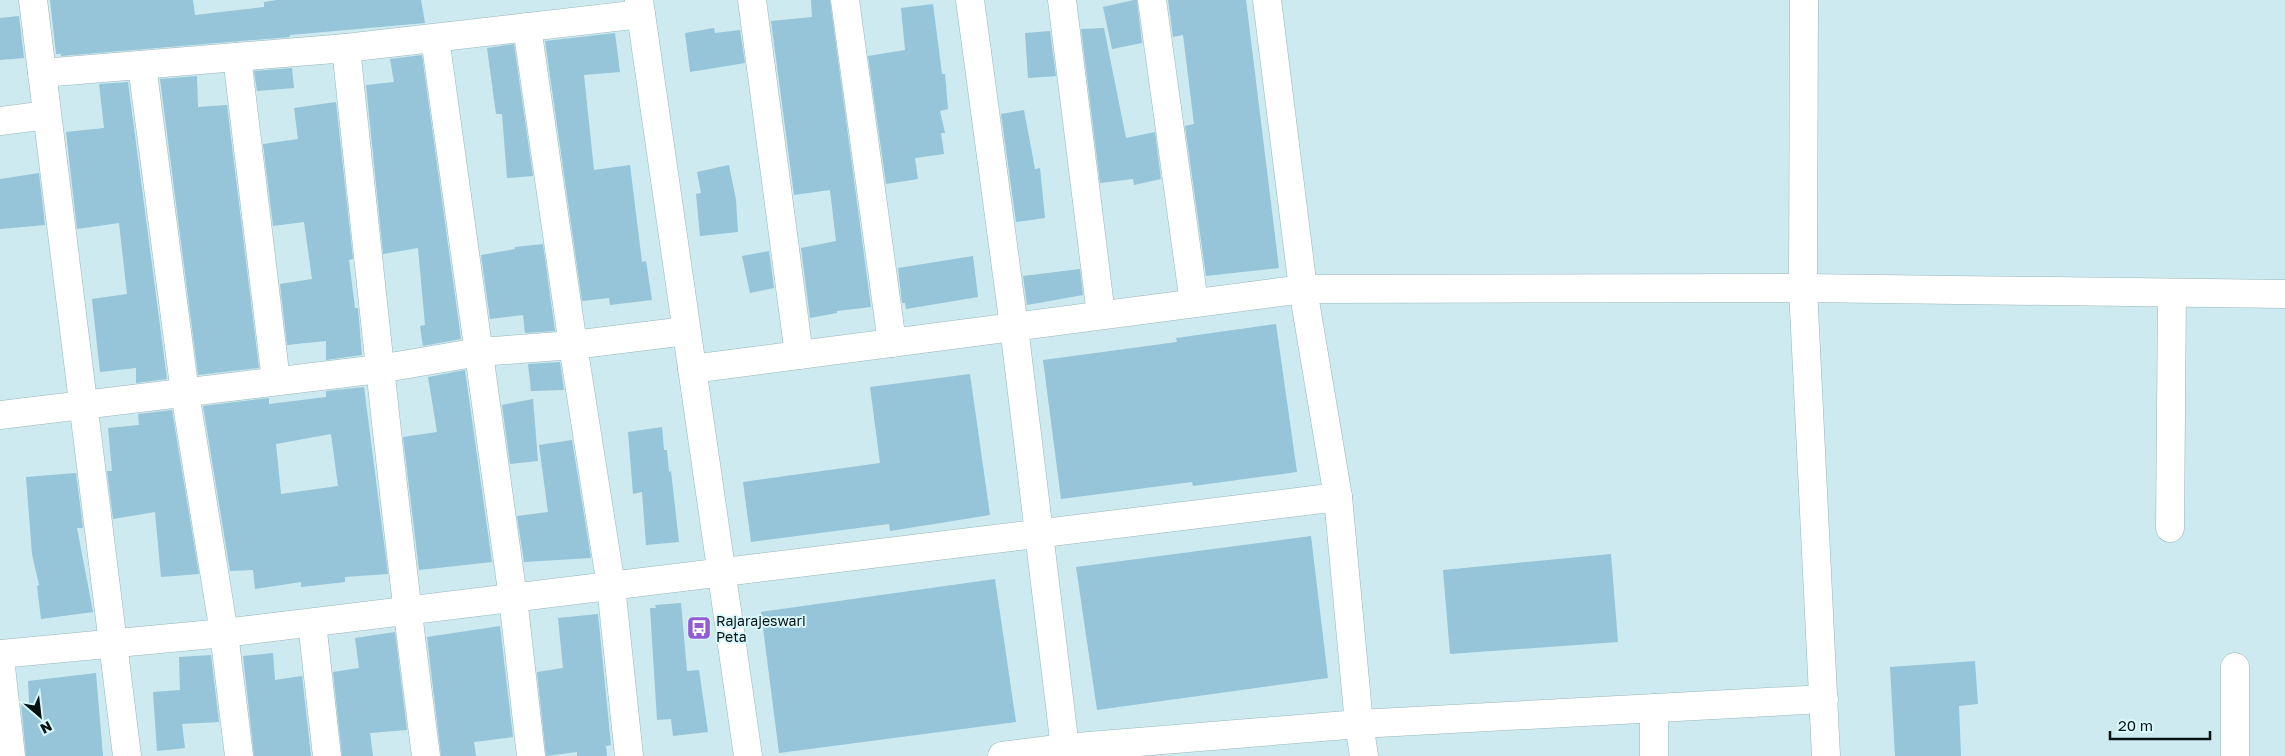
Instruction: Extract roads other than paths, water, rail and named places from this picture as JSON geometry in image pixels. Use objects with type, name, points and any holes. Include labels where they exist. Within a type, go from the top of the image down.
[{"type":"street","points":[[33,0],[127,756]]},
{"type":"street","points":[[752,0],[799,355]]},
{"type":"street","points":[[845,0],[892,343]]},
{"type":"street","points":[[970,0],[1014,327],[1065,752]]},
{"type":"street","points":[[1062,0],[1101,316]]},
{"type":"street","points":[[1152,0],[1194,303]]},
{"type":"street","points":[[1267,0],[1303,289],[1338,497],[1359,724],[1364,756]]},
{"type":"street","points":[[1804,0],[1803,288],[1826,756]]},
{"type":"street","points":[[42,73],[346,48],[527,27],[640,7],[748,756]]},
{"type":"street","points":[[527,27],[610,586],[628,756]]},
{"type":"street","points":[[435,38],[513,598],[531,756]]},
{"type":"street","points":[[346,48],[406,611],[426,756]]},
{"type":"street","points":[[237,57],[276,381]]},
{"type":"street","points":[[142,65],[185,393],[224,633],[239,756]]},
{"type":"street","points":[[0,121],[47,116]]},
{"type":"street","points":[[692,369],[1303,289],[1803,288],[2285,294]]},
{"type":"street","points":[[2170,528],[2172,293]]},
{"type":"street","points":[[0,416],[379,369],[479,352],[573,345],[686,331]]},
{"type":"street","points":[[0,654],[312,623],[1338,497]]},
{"type":"street","points":[[312,623],[328,756]]},
{"type":"street","points":[[0,658],[11,756]]},
{"type":"street","points":[[2235,667],[2235,756]]},
{"type":"street","points":[[1002,756],[1065,752],[1359,724],[1824,699]]},
{"type":"street","points":[[1654,708],[1654,756]]},
{"type":"place","name":"Rajarajeswari Peta","points":[[699,628]]}]
